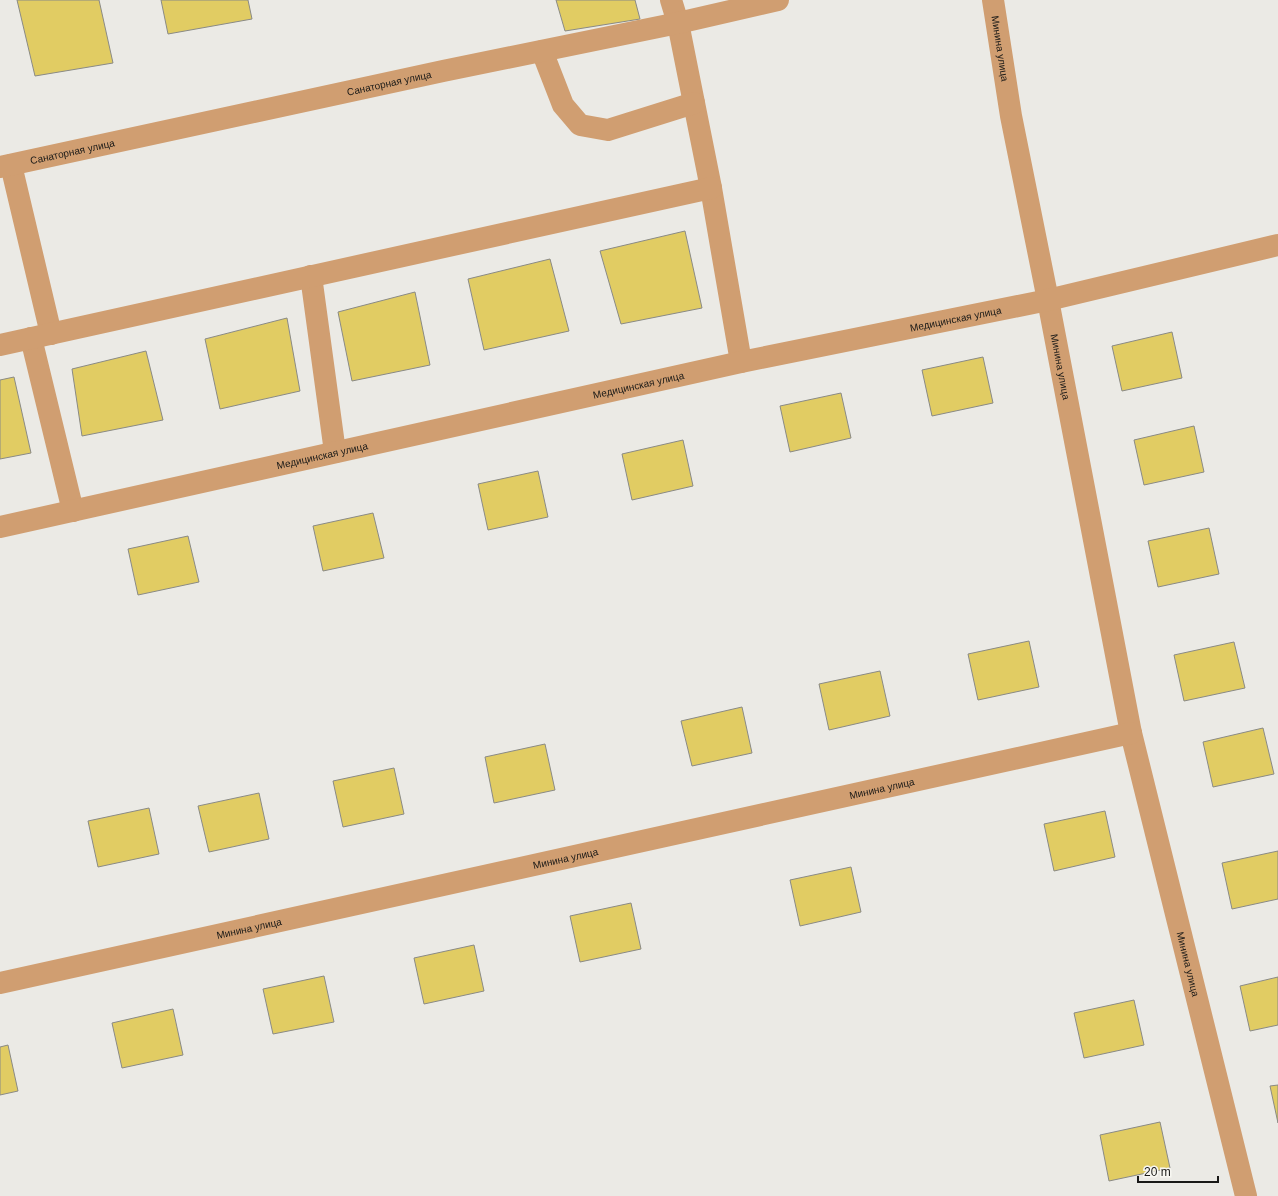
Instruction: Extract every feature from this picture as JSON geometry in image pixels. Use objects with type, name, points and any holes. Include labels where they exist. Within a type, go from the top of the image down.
[{"type":"street","points":[[671,0],[678,23],[711,188],[741,362]]},
{"type":"street","name":"Санаторная улица","points":[[6,166],[678,23],[778,0]]},
{"type":"street","name":"Минина улица","points":[[994,0],[1011,116],[1131,733],[1246,1196]]},
{"type":"street","points":[[542,51],[563,105],[580,125],[608,130],[694,104]]},
{"type":"street","points":[[6,166],[41,336],[73,511]]},
{"type":"street","points":[[0,345],[711,188]]},
{"type":"street","name":"Медицинская улица","points":[[0,527],[741,362],[1048,300],[1278,244]]},
{"type":"street","points":[[311,276],[335,452]]},
{"type":"street","name":"Минина улица","points":[[0,983],[1131,733]]},
{"type":"building","points":[[17,0],[99,0],[113,63],[35,76]]},
{"type":"building","points":[[161,0],[248,0],[252,19],[168,34]]},
{"type":"building","points":[[556,0],[635,0],[640,19],[565,31]]},
{"type":"building","points":[[685,231],[702,308],[621,324],[600,251]]},
{"type":"building","points":[[550,259],[569,331],[484,350],[468,279]]},
{"type":"building","points":[[415,292],[430,365],[352,381],[338,312]]},
{"type":"building","points":[[287,318],[300,391],[220,409],[205,339]]},
{"type":"building","points":[[1172,332],[1182,378],[1122,391],[1112,346]]},
{"type":"building","points":[[146,351],[163,420],[82,436],[72,369]]},
{"type":"building","points":[[983,357],[993,403],[932,416],[922,370]]},
{"type":"building","points":[[14,377],[31,453],[0,459],[0,380]]},
{"type":"building","points":[[841,393],[851,438],[790,452],[780,406]]},
{"type":"building","points":[[1194,426],[1204,472],[1144,485],[1134,440]]},
{"type":"building","points":[[683,440],[693,486],[632,500],[622,454]]},
{"type":"building","points":[[538,471],[548,517],[488,530],[478,484]]},
{"type":"building","points":[[373,513],[384,558],[323,571],[313,526]]},
{"type":"building","points":[[1209,528],[1219,574],[1158,587],[1148,541]]},
{"type":"building","points":[[188,536],[199,582],[138,595],[128,549]]},
{"type":"building","points":[[1029,641],[1039,687],[978,700],[968,654]]},
{"type":"building","points":[[1234,642],[1245,688],[1184,701],[1174,655]]},
{"type":"building","points":[[880,671],[890,716],[829,730],[819,684]]},
{"type":"building","points":[[742,707],[752,753],[692,766],[681,721]]},
{"type":"building","points":[[1263,728],[1274,774],[1213,787],[1203,742]]},
{"type":"building","points":[[545,744],[555,790],[494,803],[485,757]]},
{"type":"building","points":[[394,768],[404,814],[343,827],[333,781]]},
{"type":"building","points":[[259,793],[269,839],[209,852],[198,806]]},
{"type":"building","points":[[149,808],[159,854],[98,867],[88,821]]},
{"type":"building","points":[[1105,811],[1115,857],[1054,871],[1044,824]]},
{"type":"building","points":[[1278,851],[1278,899],[1232,909],[1222,863]]},
{"type":"building","points":[[851,867],[861,912],[800,926],[790,880]]},
{"type":"building","points":[[631,903],[641,949],[580,962],[570,916]]},
{"type":"building","points":[[474,945],[484,991],[424,1004],[414,958]]},
{"type":"building","points":[[324,976],[334,1022],[273,1034],[263,989]]},
{"type":"building","points":[[1278,977],[1278,1025],[1250,1031],[1240,986]]},
{"type":"building","points":[[1134,1000],[1144,1045],[1084,1058],[1074,1013]]},
{"type":"building","points":[[173,1009],[183,1055],[122,1068],[112,1023]]},
{"type":"building","points":[[8,1045],[18,1091],[0,1095],[0,1047]]},
{"type":"building","points":[[1278,1085],[1278,1123],[1270,1086]]},
{"type":"building","points":[[1160,1122],[1170,1168],[1109,1181],[1100,1135]]}]
